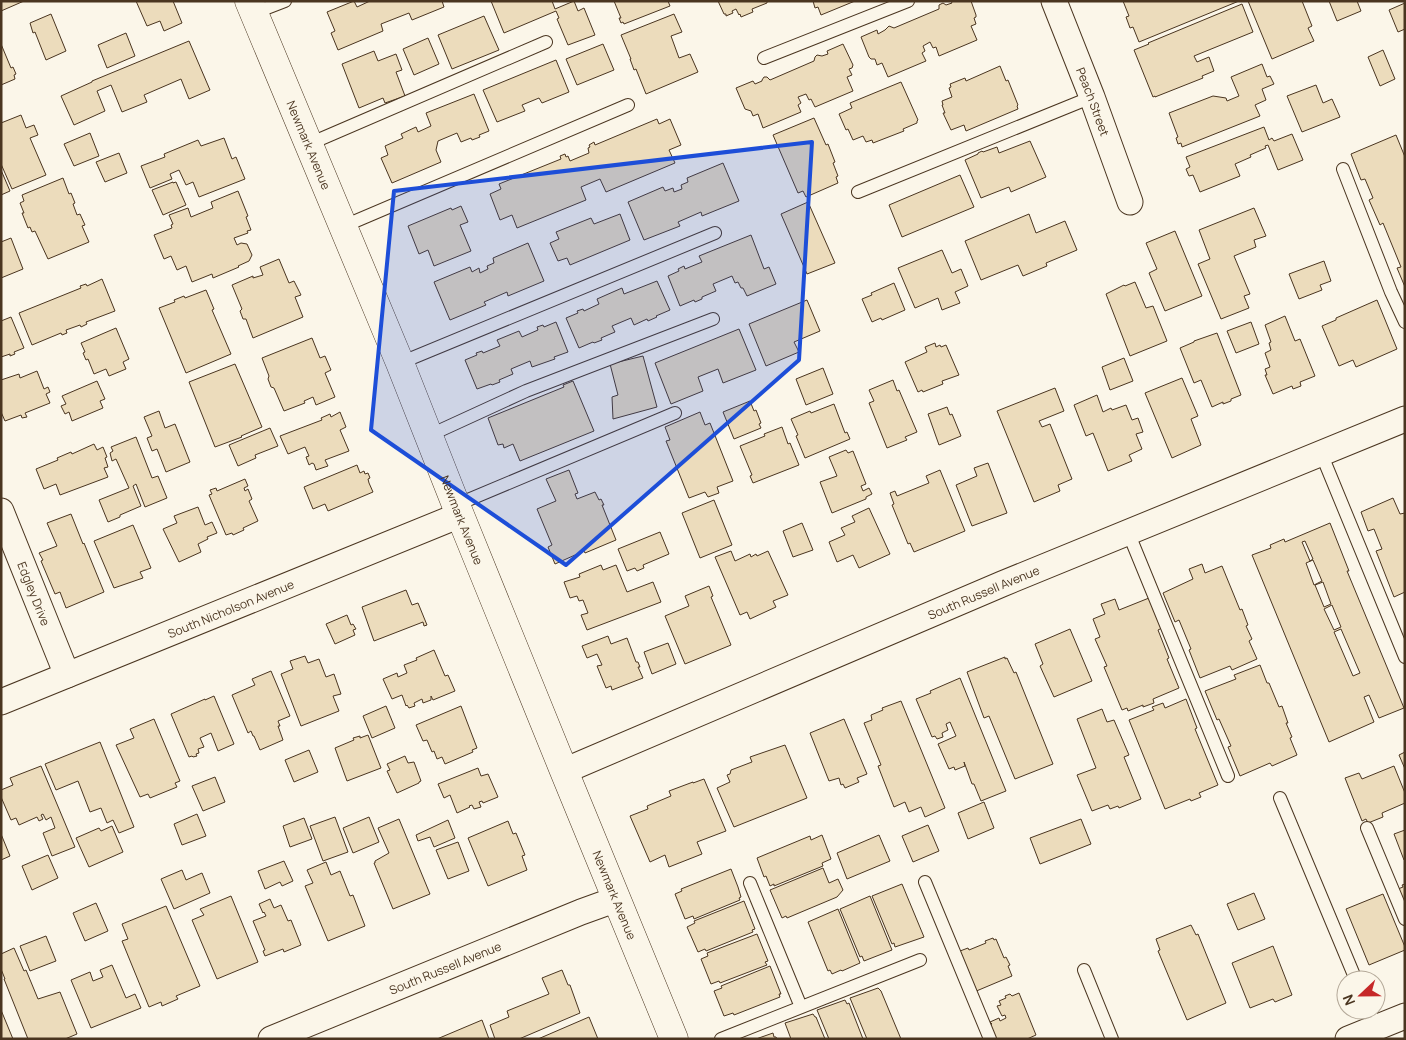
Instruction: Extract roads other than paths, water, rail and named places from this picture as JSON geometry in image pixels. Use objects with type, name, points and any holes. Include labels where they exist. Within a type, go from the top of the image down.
[{"type":"street","name":"Peach Street","points":[[1054,1],[1092,97],[1130,202]]},
{"type":"street","name":"Newmark Avenue","points":[[252,7],[344,226],[674,1039]]},
{"type":"street","name":"South Russell Avenue","points":[[564,771],[1002,584],[1405,419]]},
{"type":"street","name":"South Nicholson Avenue","points":[[1,702],[458,510]]},
{"type":"street","name":"Edgley Drive","points":[[1,511],[67,675]]},
{"type":"street","name":"South Russell Avenue","points":[[271,1039],[617,899]]},
{"type":"street","points":[[1348,1039],[1386,1023]]},
{"type":"lane","points":[[252,7],[285,1]]},
{"type":"lane","points":[[764,58],[908,1]]},
{"type":"lane","points":[[309,144],[546,42]]},
{"type":"lane","points":[[858,192],[1092,97]]},
{"type":"lane","points":[[344,226],[628,105]]},
{"type":"lane","points":[[1343,168],[1391,292],[1405,322]]},
{"type":"lane","points":[[400,363],[715,233]]},
{"type":"lane","points":[[428,436],[526,391],[713,319]]},
{"type":"lane","points":[[458,510],[675,413]]},
{"type":"lane","points":[[1321,453],[1405,657]]},
{"type":"lane","points":[[1128,532],[1228,776]]},
{"type":"lane","points":[[1280,798],[1352,970]]},
{"type":"lane","points":[[1367,828],[1405,919]]},
{"type":"lane","points":[[925,882],[990,1039]]},
{"type":"lane","points":[[750,883],[801,1007]]},
{"type":"lane","points":[[721,1039],[920,960]]},
{"type":"lane","points":[[1084,970],[1112,1039]]}]
